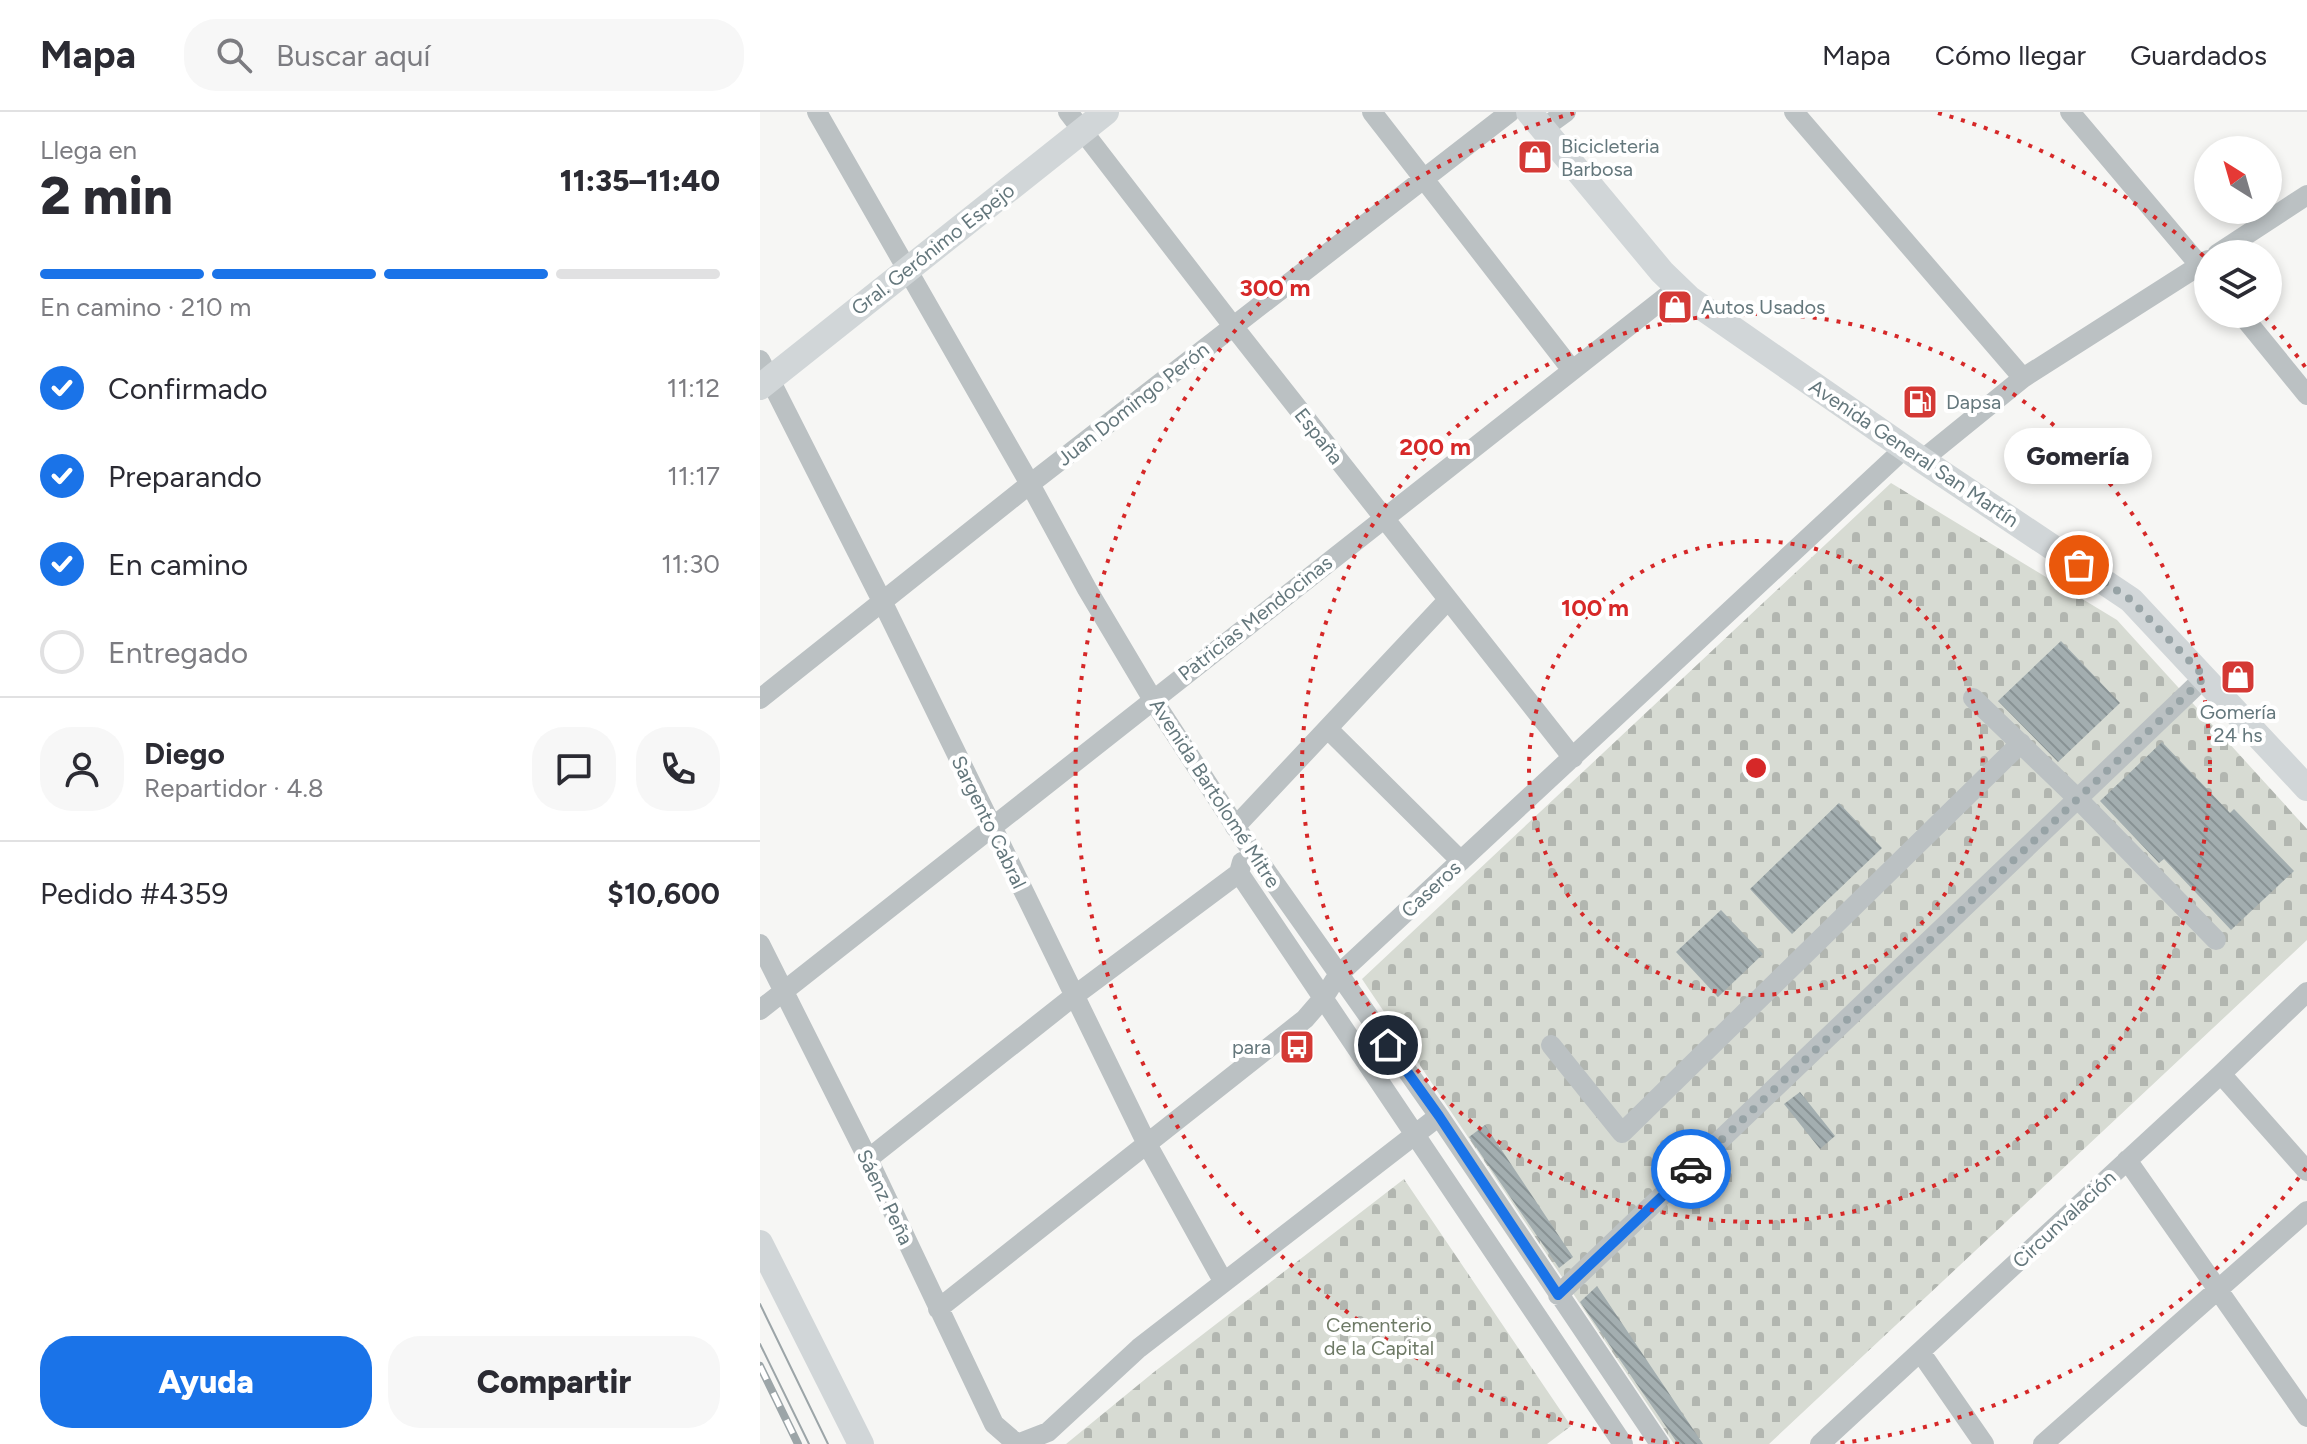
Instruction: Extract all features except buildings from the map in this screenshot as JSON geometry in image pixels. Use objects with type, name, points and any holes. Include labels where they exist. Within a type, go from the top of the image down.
[{"type":"main road","name":"Gral. Gerónimo Espejo","points":[[763,375],[906,269],[1075,121],[1106,112]]},
{"type":"main road","name":"Avenida General San Martín","points":[[1536,120],[1677,288],[1914,454],[2131,600],[2307,788]]},
{"type":"main road","points":[[760,1243],[861,1444]]},
{"type":"street","name":"Avenida Bartolomé Mitre","points":[[817,112],[1153,700],[1235,827],[1439,1116],[1660,1444]]},
{"type":"street","points":[[1372,112],[1572,370]]},
{"type":"street","name":"Juan Domingo Perón","points":[[760,699],[1030,484],[1510,112]]},
{"type":"street","points":[[1536,120],[1566,112]]},
{"type":"street","points":[[1794,112],[2023,378]]},
{"type":"street","points":[[2070,112],[2194,248]]},
{"type":"street","name":"España","points":[[1075,121],[1573,758]]},
{"type":"street","name":"Caseros","points":[[2241,240],[2307,195]]},
{"type":"street","name":"Caseros","points":[[938,1309],[1305,1019],[1338,975],[1573,758],[1914,454],[2023,378],[2194,272]]},
{"type":"street","name":"Patricias Mendocinas","points":[[760,1010],[1677,288]]},
{"type":"street","points":[[2252,328],[2307,395]]},
{"type":"street","name":"Sargento Cabral","points":[[763,375],[883,603],[1147,1144],[1223,1281]]},
{"type":"street","points":[[1235,827],[1448,600]]},
{"type":"street","points":[[1558,1295],[2205,677]]},
{"type":"street","points":[[1973,698],[2077,798],[2216,940]]},
{"type":"street","points":[[1328,729],[1461,861]]},
{"type":"street","points":[[1551,1045],[1622,1133],[2021,743]]},
{"type":"street","points":[[868,1159],[1074,996],[1239,873],[1247,844]]},
{"type":"street","name":"Avenida Bartolomé Mitre","points":[[1239,873],[1623,1444]]},
{"type":"street","name":"Sáenz Peña","points":[[760,944],[868,1159],[994,1424],[1017,1444]]},
{"type":"street","name":"Circunvalación","points":[[1820,1444],[2307,992]]},
{"type":"street","points":[[2221,1074],[2307,1171]]},
{"type":"street","points":[[1017,1444],[1048,1432],[1139,1348],[1439,1116]]},
{"type":"street","points":[[2127,1160],[2307,1417]]},
{"type":"street","points":[[2043,1444],[2307,1211]]},
{"type":"street","points":[[1921,1353],[1984,1444]]},
{"type":"green space","points":[[1891,483],[2117,620],[2307,829],[2307,940],[1769,1444],[1674,1444],[1362,979]]},
{"type":"green space","name":"Cementerio de la Capital","points":[[1404,1179],[1571,1426],[1547,1444],[1066,1444],[1154,1372]]},
{"type":"tram line","points":[[760,1304],[828,1444]]},
{"type":"tram line","points":[[760,1344],[809,1444]]},
{"type":"railway","points":[[760,1366],[798,1444]]},
{"type":"way so far","points":[[1691,1169],[2205,677],[2131,600],[2079,565]]},
{"type":"place","name":"Bicicleteria Barbosa","points":[[1535,157]]},
{"type":"place","name":"Autos Usados","points":[[1675,307]]},
{"type":"place","name":"Dapsa","points":[[1920,402]]},
{"type":"place","name":"Gomería","points":[[2079,565]]},
{"type":"place","name":"Gomería 24 hs","points":[[2238,677]]},
{"type":"place","name":"para","points":[[1297,1047]]},
{"type":"route","points":[[1388,1045],[1558,1295],[1691,1169]]}]
